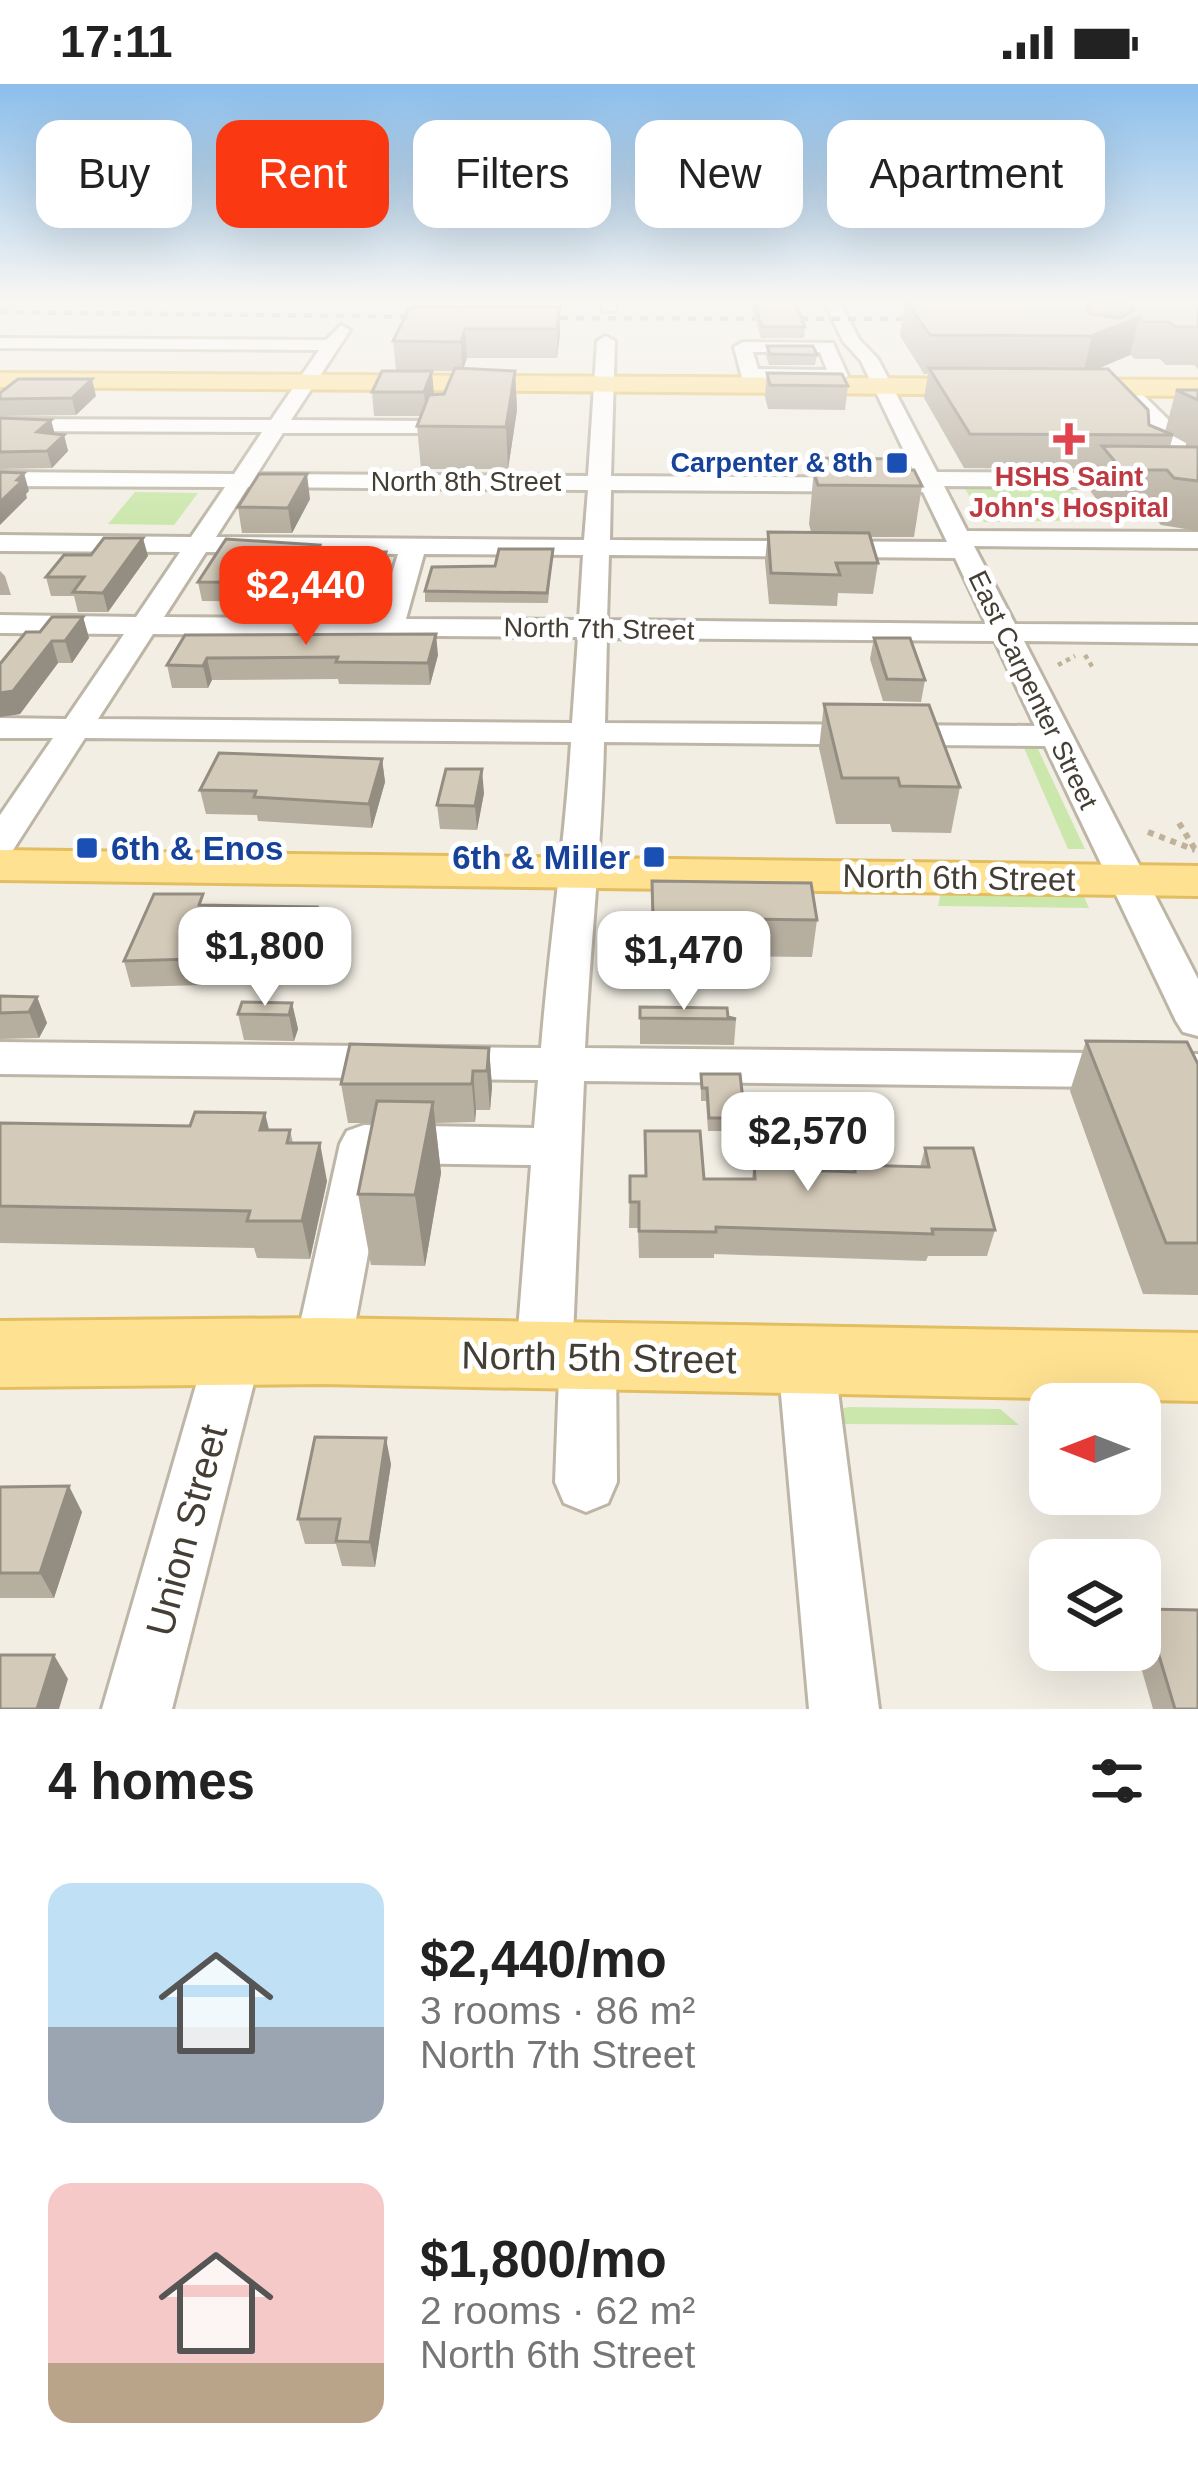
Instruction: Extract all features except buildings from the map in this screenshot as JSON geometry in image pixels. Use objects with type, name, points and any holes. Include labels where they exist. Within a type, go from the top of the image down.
[{"type":"main road","points":[[0,380],[605,384],[727,376]]},
{"type":"main road","points":[[812,376],[882,386],[1198,388]]},
{"type":"main road","name":"North 6th Street","points":[[0,865],[1127,880],[1197,862]]},
{"type":"main road","name":"North 5th Street","points":[[0,1354],[322,1351],[1198,1366]]},
{"type":"street","points":[[0,842],[311,376]]},
{"type":"street","points":[[586,1483],[566,1356],[559,1147],[576,873],[583,846],[593,546],[605,376]]},
{"type":"street","name":"East Carpenter Street","points":[[877,376],[1198,1021]]},
{"type":"street","points":[[0,425],[437,427],[451,383]]},
{"type":"street","points":[[1116,388],[1153,416],[1185,461]]},
{"type":"street","points":[[1116,388],[1185,461]]},
{"type":"street","points":[[1153,416],[1193,409]]},
{"type":"street","name":"North 8th Street","points":[[0,479],[1102,480],[1185,461]]},
{"type":"street","points":[[1074,480],[1122,518]]},
{"type":"street","points":[[1102,480],[1122,518]]},
{"type":"street","points":[[958,538],[1122,518]]},
{"type":"street","points":[[0,543],[413,547],[958,538],[1198,540]]},
{"type":"street","points":[[390,627],[413,547]]},
{"type":"street","name":"North 7th Street","points":[[0,625],[1198,634]]},
{"type":"street","points":[[0,728],[1055,736]]},
{"type":"street","points":[[0,1058],[1198,1071]]},
{"type":"street","points":[[322,1351],[364,1144],[559,1147]]},
{"type":"street","name":"Union Street","points":[[137,1709],[234,1351]]},
{"type":"street","points":[[806,1360],[844,1709]]},
{"type":"path","points":[[1179,823],[1197,862]]},
{"type":"path","points":[[1148,832],[1197,862]]},
{"type":"green space","points":[[963,485],[1067,485],[1095,520],[984,522]]},
{"type":"green space","points":[[135,492],[198,493],[174,525],[108,524]]},
{"type":"green space","points":[[1021,741],[1036,745],[1085,849],[1068,849]]},
{"type":"green space","points":[[941,892],[1084,897],[1089,908],[938,906]]},
{"type":"green space","points":[[1000,1409],[1019,1425],[836,1424],[835,1410]]},
{"type":"place","name":"HSHS Saint John's Hospital","points":[[1069,439]]},
{"type":"place","name":"Carpenter & 8th","points":[[897,463]]},
{"type":"place","name":"6th & Enos","points":[[87,848]]},
{"type":"place","name":"6th & Miller","points":[[654,857]]}]
